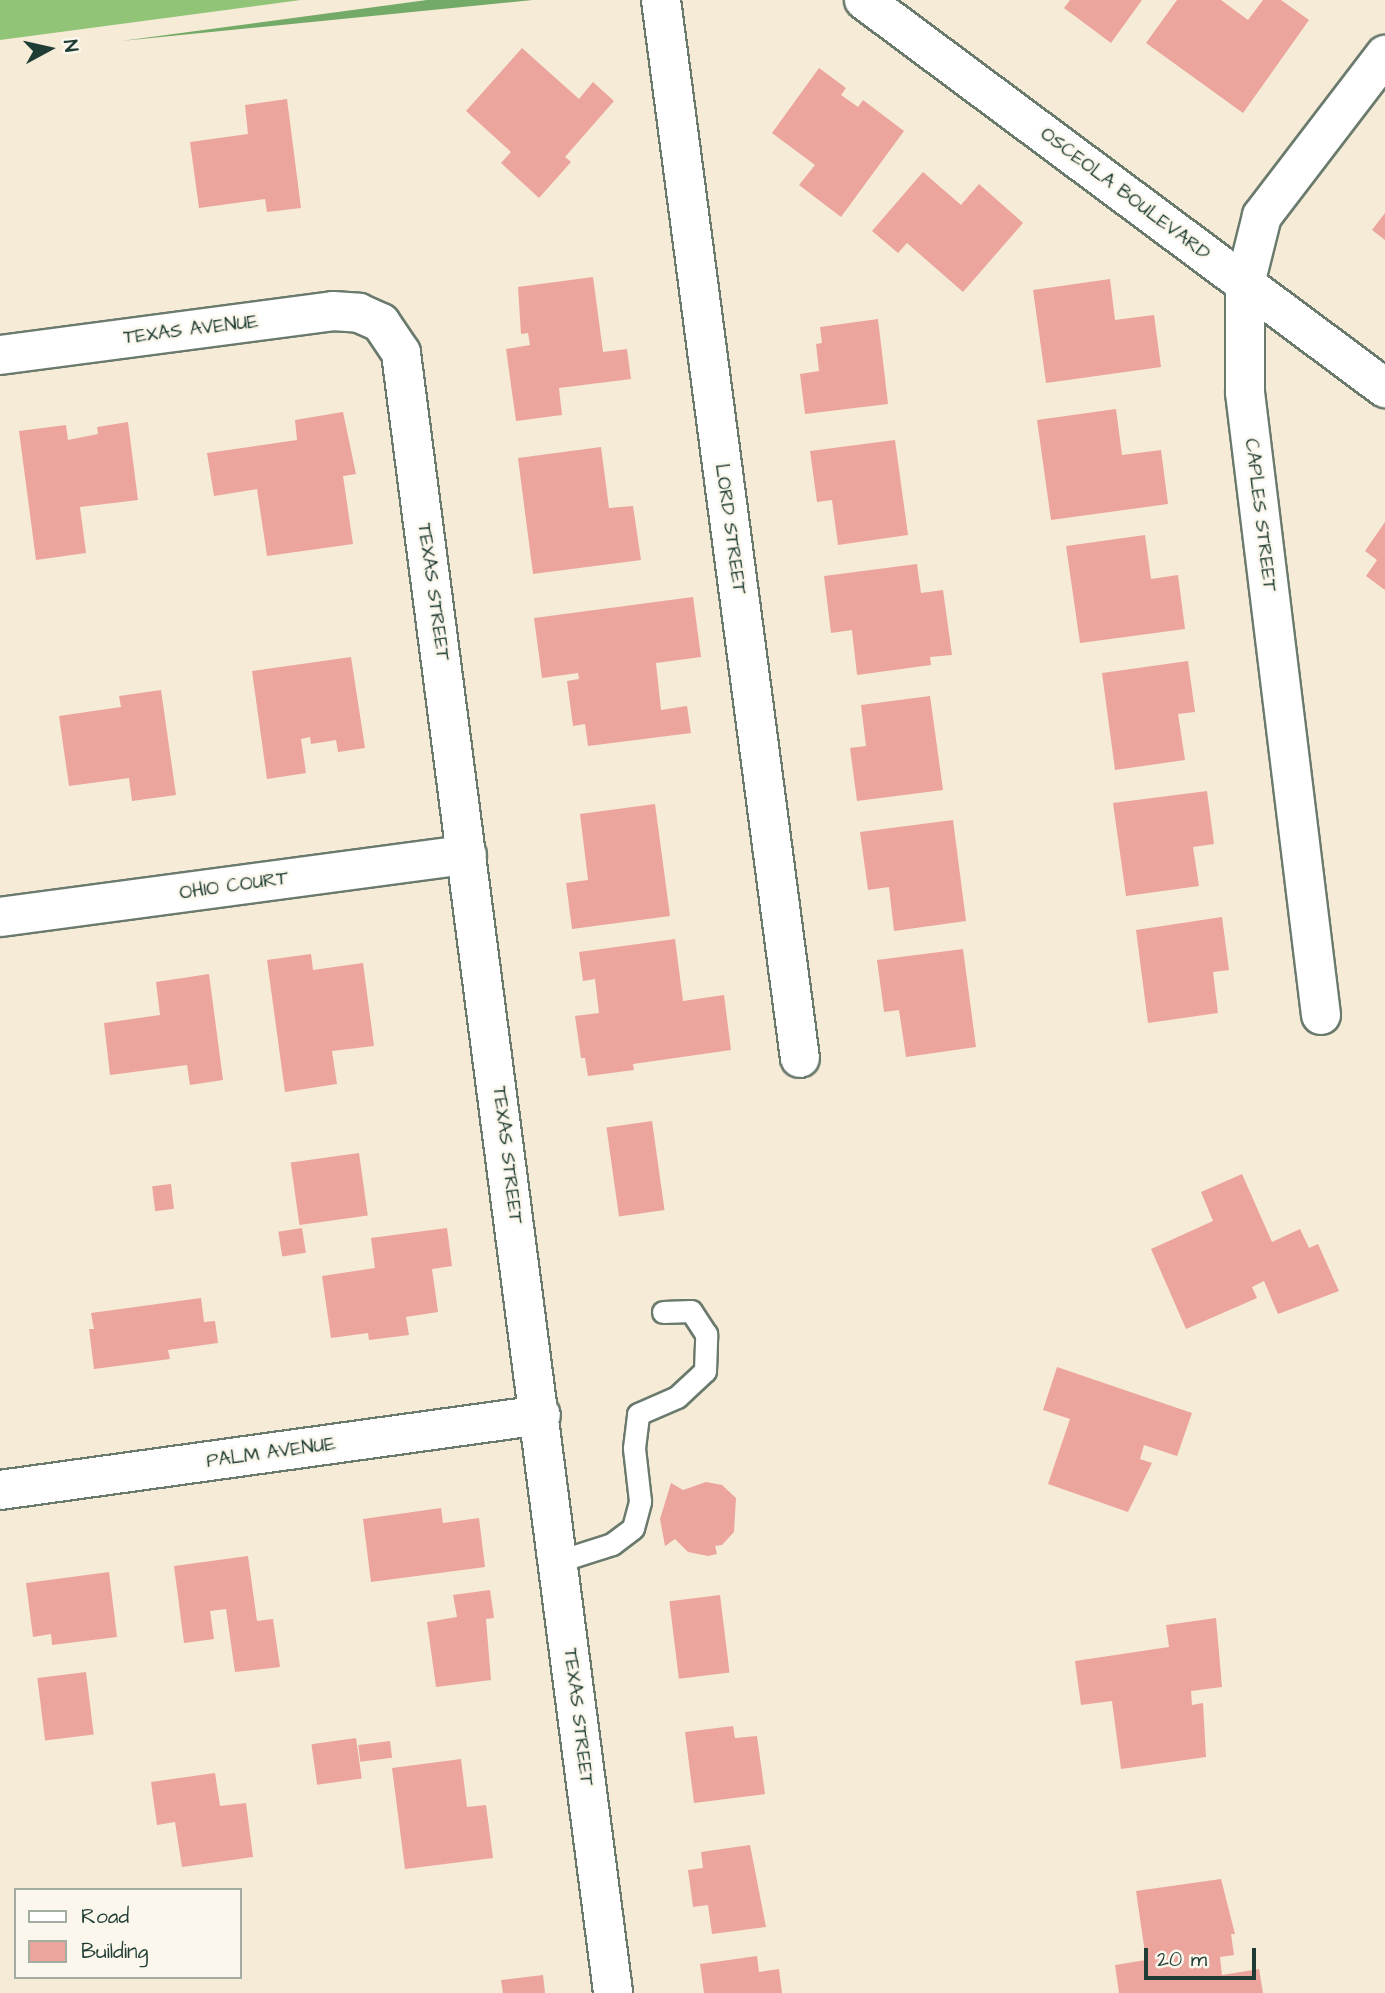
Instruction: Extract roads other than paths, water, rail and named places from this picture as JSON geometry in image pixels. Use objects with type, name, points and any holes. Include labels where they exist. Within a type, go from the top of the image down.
[{"type":"street","name":"LORD STREET","points":[[661,0],[800,1058]]},
{"type":"street","name":"OSCEOLA BOULEVARD","points":[[864,0],[1385,388]]},
{"type":"street","name":"CAPLES STREET","points":[[1321,1015],[1245,393],[1245,284],[1262,216],[1385,55]]},
{"type":"street","name":"TEXAS AVENUE","points":[[0,355],[333,312],[359,313],[381,323]]},
{"type":"street","name":"TEXAS STREET","points":[[381,323],[401,353],[541,1415],[613,1993]]},
{"type":"street","name":"OHIO COURT","points":[[0,917],[467,855]]},
{"type":"street","name":"PALM AVENUE","points":[[0,1490],[541,1415]]},
{"type":"lane","points":[[559,1561],[612,1544],[633,1528],[640,1501],[634,1448],[638,1414],[677,1397],[705,1371],[706,1334],[691,1311],[663,1312]]}]
